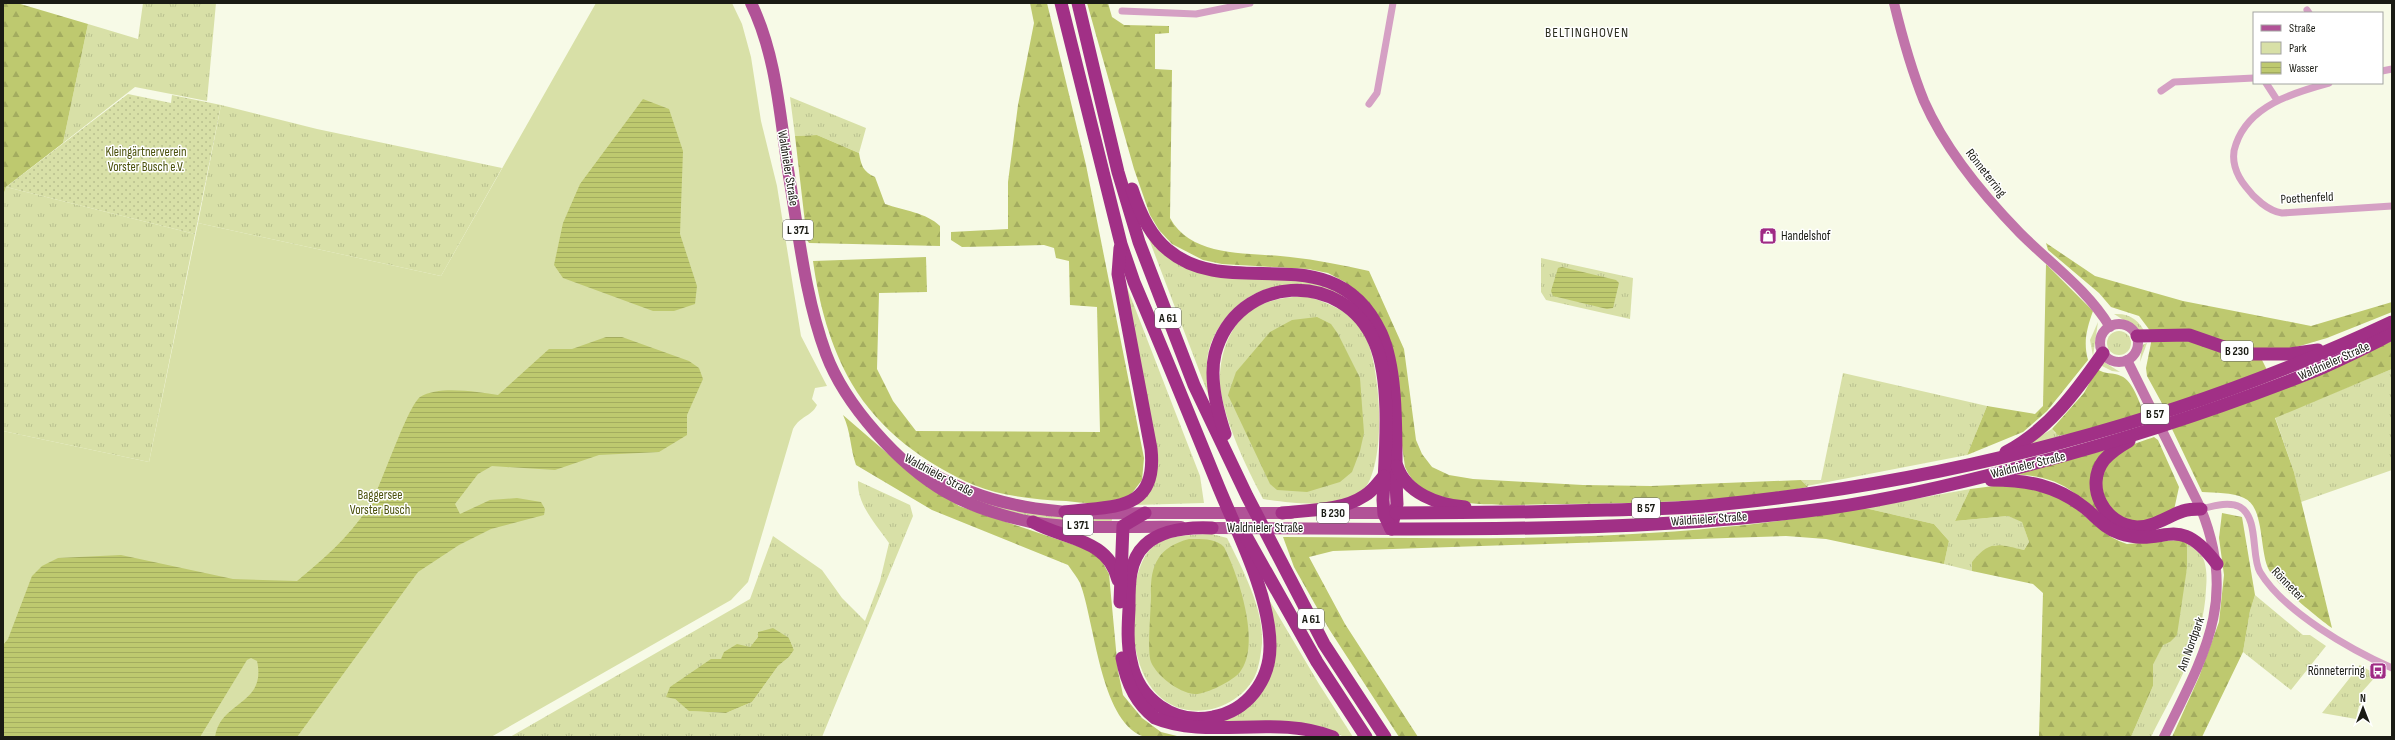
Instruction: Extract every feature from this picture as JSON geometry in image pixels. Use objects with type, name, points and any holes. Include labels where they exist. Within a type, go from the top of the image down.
[{"type":"highway","name":"A 61","points":[[1061,3],[1121,244],[1134,282],[1216,480],[1317,662],[1366,737]]},
{"type":"highway","name":"A 61","points":[[1078,3],[1108,132],[1139,242],[1194,385],[1247,496],[1324,644],[1385,737]]},
{"type":"highway","points":[[1108,132],[1145,221],[1155,237],[1169,251],[1195,265],[1219,271],[1313,276],[1331,282],[1360,303],[1381,333],[1390,365],[1394,402],[1394,459],[1390,513]]},
{"type":"highway","points":[[1065,512],[1122,506],[1140,494],[1150,476],[1151,448],[1118,274],[1121,244]]},
{"type":"highway","points":[[1247,496],[1221,423],[1214,392],[1215,354],[1224,331],[1239,313],[1262,297],[1288,290],[1307,290],[1332,298],[1351,310],[1369,331],[1379,357],[1384,384],[1384,476],[1391,529]]},
{"type":"highway","name":"Waldnieler Straße","points":[[1390,513],[1502,513],[1713,506],[1789,497],[1965,467],[2071,441],[2186,404],[2340,346],[2392,322]]},
{"type":"highway","name":"Waldnieler Straße","points":[[1391,529],[1526,529],[1710,521],[1831,508],[1971,480],[2144,432],[2315,371],[2392,334]]},
{"type":"highway","name":"B 230","points":[[2137,336],[2189,335],[2235,351],[2269,355],[2340,346]]},
{"type":"highway","points":[[1965,467],[2004,453],[2032,438],[2052,419],[2103,353]]},
{"type":"highway","points":[[2144,432],[2118,448],[2101,465],[2096,481],[2096,496],[2102,506],[2110,515],[2124,525],[2137,527],[2150,525],[2186,510],[2201,509]]},
{"type":"highway","points":[[1394,459],[1398,470],[1407,483],[1430,498],[1456,506],[1502,513]]},
{"type":"highway","points":[[1282,513],[1336,506],[1352,502],[1366,495],[1384,476]]},
{"type":"highway","points":[[1207,527],[1161,534],[1146,544],[1134,561],[1129,594],[1130,652],[1134,672],[1141,686],[1150,699],[1165,710],[1182,718],[1199,720],[1232,712],[1247,701],[1264,677],[1269,663],[1270,648],[1267,616],[1251,566],[1216,480]]},
{"type":"highway","points":[[1971,480],[2013,480],[2055,488],[2067,494],[2118,533],[2140,537],[2175,534],[2186,535],[2199,543],[2217,564]]},
{"type":"highway","points":[[2151,536],[2201,509]]},
{"type":"highway","points":[[1145,513],[1123,526],[1120,589],[1121,650],[1126,676],[1134,694],[1146,711],[1162,724],[1180,731],[1201,735],[1227,735],[1283,729],[1307,730],[1333,737]]},
{"type":"highway","points":[[1033,522],[1045,529],[1091,544],[1103,553],[1115,569],[1120,589]]},
{"type":"main road","name":"Waldnieler Straße","points":[[751,3],[771,60],[811,304],[826,355],[842,386],[856,406],[913,469],[956,498],[996,513],[1033,522],[1063,525],[1391,529]]},
{"type":"main road","name":"Waldnieler Straße","points":[[897,453],[965,491],[1026,508],[1065,512],[1390,513]]},
{"type":"street","points":[[1122,11],[1196,14],[1250,3]]},
{"type":"street","points":[[1369,104],[1377,93],[1393,3]]},
{"type":"street","name":"Rönneterring","points":[[1894,3],[1917,83],[1925,103],[1950,148],[1981,192],[2038,251],[2080,288],[2100,310],[2110,326]]},
{"type":"street","points":[[2161,91],[2174,82],[2253,78]]},
{"type":"street","points":[[2267,84],[2277,100]]},
{"type":"street","name":"Poethenfeld","points":[[2326,84],[2277,100],[2250,120],[2240,132],[2234,149],[2234,165],[2241,182],[2249,192],[2273,212],[2282,213],[2392,206]]},
{"type":"street","points":[[2116,324],[2129,327],[2137,336],[2138,348],[2127,360],[2111,361],[2103,353],[2100,341],[2102,335],[2110,326],[2116,324]]},
{"type":"street","points":[[2127,360],[2150,403],[2201,509]]},
{"type":"street","name":"Rönneter","points":[[2201,509],[2228,504],[2240,507],[2246,513],[2250,522],[2259,571],[2276,591],[2322,630],[2366,657],[2392,668]]},
{"type":"street","name":"Am Nordpark","points":[[2164,737],[2197,669],[2211,633],[2218,589],[2217,564],[2209,528],[2201,509]]},
{"type":"green space","points":[[3,3],[17,3],[88,24],[63,143],[6,187],[3,196]]},
{"type":"green space","points":[[143,3],[216,3],[207,101],[135,87],[63,143],[88,24],[138,39]]},
{"type":"green space","name":"Baggersee Vorster Busch","points":[[596,3],[732,3],[742,24],[751,57],[761,121],[777,186],[801,336],[827,386],[815,388],[812,399],[817,405],[815,409],[799,421],[793,429],[748,582],[731,600],[491,737],[3,737],[3,431],[149,462],[198,223],[441,276]]},
{"type":"green space","points":[[1030,3],[1047,3],[1086,165],[1144,458],[1142,480],[1129,497],[1099,503],[1043,500],[1007,495],[984,489],[956,477],[938,467],[905,444],[890,431],[863,401],[844,370],[826,324],[813,261],[926,257],[927,292],[879,293],[877,369],[893,401],[916,431],[1100,432],[1097,307],[1070,305],[1069,261],[1056,258],[1054,248],[1044,245],[962,247],[951,240],[951,232],[1008,229],[1008,182],[1018,105],[1034,23]]},
{"type":"green space","points":[[1087,3],[1108,3],[1112,17],[1124,25],[1169,26],[1169,33],[1155,34],[1155,69],[1172,70],[1170,218],[1180,231],[1193,241],[1207,247],[1224,251],[1300,258],[1369,271],[1404,349],[1416,440],[1422,454],[1432,467],[1449,475],[1473,479],[1583,485],[1651,486],[1801,480],[1808,487],[1747,496],[1686,501],[1504,505],[1460,502],[1439,497],[1421,488],[1408,473],[1405,467],[1386,330],[1372,308],[1345,282],[1328,273],[1308,269],[1222,264],[1203,260],[1172,244],[1159,230],[1150,215],[1134,169]]},
{"type":"green space","name":"Kleingärtnerverein Vorster Busch e.V.","points":[[128,94],[171,103],[172,95],[221,105],[195,234],[6,187]]},
{"type":"green space","points":[[790,97],[866,128],[859,153],[817,135],[795,136]]},
{"type":"green space","points":[[221,105],[317,129],[502,168],[441,276],[198,223]]},
{"type":"green space","points":[[817,135],[859,153],[863,168],[875,177],[885,204],[922,215],[940,226],[940,246],[809,243],[807,240],[795,136]]},
{"type":"green space","points":[[6,187],[195,234],[149,462],[3,431],[3,196]]},
{"type":"green space","points":[[1147,234],[1171,257],[1322,284],[1341,294],[1345,302],[1300,290],[1277,287],[1252,295],[1240,303],[1221,325],[1209,350],[1207,367],[1210,399]]},
{"type":"green space","points":[[2046,243],[2095,276],[2183,301],[2311,326],[2392,302],[2392,312],[2327,338],[2293,348],[2258,352],[2267,370],[2164,407],[2147,376],[2146,368],[2151,343],[2151,332],[2139,316],[2111,307],[2099,293],[2048,250]]},
{"type":"green space","points":[[1541,258],[1633,278],[1630,319],[1546,300],[1541,292]]},
{"type":"green space","points":[[2046,264],[2093,311],[2086,335],[2088,360],[2047,411],[2023,432],[1967,455],[1987,406],[2035,414],[2043,406]]},
{"type":"green space","points":[[1123,277],[1200,476],[1204,503],[1135,505],[1154,479]]},
{"type":"green space","points":[[1305,296],[1335,307],[1348,315],[1360,326],[1367,340],[1373,361],[1377,385],[1379,412],[1378,439],[1375,463],[1369,482],[1359,494],[1338,502],[1312,504],[1263,499],[1243,459],[1231,430],[1226,415],[1220,386],[1221,361],[1225,347],[1238,323],[1246,314],[1266,303],[1278,299]]},
{"type":"green space","points":[[2114,314],[2125,315],[2133,318],[2137,321],[2146,334]]},
{"type":"green space","points":[[1317,317],[1331,324],[1338,334],[1360,378],[1364,433],[1360,451],[1352,472],[1340,482],[1307,492],[1277,490],[1270,484],[1228,395],[1236,372],[1270,332],[1292,320]]},
{"type":"green space","points":[[2098,322],[2093,356],[2090,340]]},
{"type":"green space","points":[[2119,331],[2128,334],[2131,343],[2128,352],[2119,355],[2110,352],[2107,343],[2110,334]]},
{"type":"green space","points":[[2392,341],[2392,369],[2275,418],[2294,472],[2332,628],[2288,592],[2269,570],[2264,552],[2259,520],[2251,503],[2239,496],[2223,493],[2202,492],[2172,429]]},
{"type":"green space","points":[[2147,343],[2140,362],[2142,345]]},
{"type":"green space","points":[[2104,362],[2120,372],[2112,371],[2100,365]]},
{"type":"green space","points":[[2097,369],[2121,376],[2129,382],[2144,413],[2078,434],[2058,435],[2052,429],[2084,393]]},
{"type":"green space","points":[[2392,369],[2392,470],[2301,502],[2294,472],[2275,417]]},
{"type":"green space","points":[[1843,373],[1987,406],[1967,455],[1807,486],[1801,480],[1821,480]]},
{"type":"green space","points":[[843,415],[916,478],[959,506],[1086,549],[1100,558],[1109,574],[1118,671],[1123,695],[1142,718],[1161,732],[1181,737],[1156,738],[1142,736],[1128,726],[1117,711],[1108,691],[1101,668],[1080,583],[1068,565],[932,510],[856,465],[848,428]]},
{"type":"green space","points":[[2052,429],[2055,433],[2078,434],[2020,448]]},
{"type":"green space","points":[[2154,437],[2158,440],[2179,487],[2174,510],[2146,523],[2135,523],[2125,520],[2108,506],[2100,485],[2100,475],[2108,459],[2126,447]]},
{"type":"green space","points":[[2109,449],[2099,463],[2103,518],[2072,491],[2053,481],[2029,475],[2013,474]]},
{"type":"green space","points":[[858,481],[910,505],[913,516],[822,737],[510,737],[750,599],[773,536],[822,570],[842,598],[865,621],[880,581],[889,543],[868,514],[859,490]],"holes":[[[758,637],[789,638],[794,650],[789,657],[778,666],[752,702],[726,713],[690,711],[675,699],[721,659],[750,647]]]},
{"type":"green space","points":[[2002,485],[2034,488],[2051,492],[2071,504],[2107,534],[2116,540],[2127,544],[2180,540],[2187,543],[2187,568],[2177,635],[2170,642],[2163,645],[2153,665],[2153,686],[2131,737],[2039,737],[2043,593],[2033,584],[1972,571],[1972,562],[1978,555],[1989,547],[2000,545],[2024,550],[2029,542],[2022,522],[2008,516],[1955,521],[1970,489]]},
{"type":"green space","points":[[949,486],[1112,518],[1112,520],[1111,522],[1061,522],[994,509]]},
{"type":"green space","points":[[1970,489],[1955,521],[2008,516],[2022,521],[2029,542],[2024,550],[1995,545],[1972,562],[1972,571],[1944,564],[1949,541],[1934,524],[1865,508]]},
{"type":"green space","points":[[1865,508],[1934,524],[1949,541],[1944,564],[1826,539],[1786,536],[1333,551],[1309,557],[1345,624],[1418,737],[1399,737],[1329,629],[1294,567],[1283,537],[1504,538],[1614,535],[1669,532],[1742,525]]},
{"type":"green space","points":[[2222,513],[2242,517],[2255,595],[2250,611],[2243,652],[2202,737],[2172,737],[2199,677],[2219,622],[2224,575],[2219,538]]},
{"type":"green space","points":[[1212,534],[1227,538],[1245,575],[1256,603],[1262,630],[1262,643],[1257,670],[1254,678],[1246,690],[1235,699],[1222,706],[1209,710],[1195,711],[1181,709],[1168,703],[1157,694],[1149,684],[1138,658],[1135,644],[1133,629],[1133,601],[1139,571],[1144,558],[1151,549],[1160,542],[1170,538]]},
{"type":"green space","points":[[1189,539],[1203,539],[1217,542],[1224,547],[1236,574],[1246,610],[1248,628],[1249,645],[1246,660],[1240,672],[1218,687],[1199,694],[1188,693],[1181,690],[1163,678],[1151,662],[1149,649],[1152,574],[1158,558],[1164,552],[1179,542]]},
{"type":"green space","points":[[2187,543],[2203,558],[2206,569],[2207,581],[2200,628],[2187,665],[2151,737],[2131,737],[2153,686],[2153,665],[2163,644],[2170,642],[2187,568]]},
{"type":"green space","points":[[1265,593],[1319,684],[1353,737],[1344,737],[1330,730],[1210,732],[1145,699],[1218,722],[1265,686]]},
{"type":"green space","points":[[2255,595],[2303,635],[2310,635],[2326,646],[2291,690],[2243,652],[2250,611]]},
{"type":"green space","points":[[2360,665],[2377,675],[2360,694],[2366,699],[2359,706],[2356,719],[2322,713]]},
{"type":"water","points":[[643,99],[669,109],[683,151],[680,234],[697,286],[695,304],[674,311],[653,311],[563,278],[554,265],[563,223],[580,184]]},
{"type":"water","points":[[1562,267],[1616,280],[1619,283],[1613,308],[1607,309],[1553,296],[1551,291],[1558,268]]},
{"type":"water","points":[[606,337],[622,337],[689,361],[699,368],[703,379],[687,415],[687,435],[659,452],[599,455],[555,470],[492,466],[478,474],[455,504],[460,514],[490,500],[517,498],[541,502],[545,509],[544,515],[491,529],[459,545],[418,572],[297,737],[215,737],[219,725],[225,716],[249,695],[255,686],[258,675],[257,661],[251,658],[247,660],[200,737],[3,737],[3,645],[8,639],[32,576],[42,566],[58,558],[121,555],[233,579],[297,581],[339,544],[366,511],[377,490],[409,414],[420,397],[428,393],[448,390],[498,395],[549,349],[572,349]]},
{"type":"water","points":[[773,628],[789,638],[794,650],[789,657],[778,666],[752,702],[726,713],[689,711],[675,699],[666,697],[670,687],[711,659],[721,659],[724,652],[737,644],[750,647],[758,637],[758,632]]},
{"type":"place","name":"Handelshof","points":[[1768,236]]},
{"type":"place","name":"Rönneterring","points":[[2378,671]]},
{"type":"district","name":"BELTINGHOVEN","points":[[1587,32]]}]
